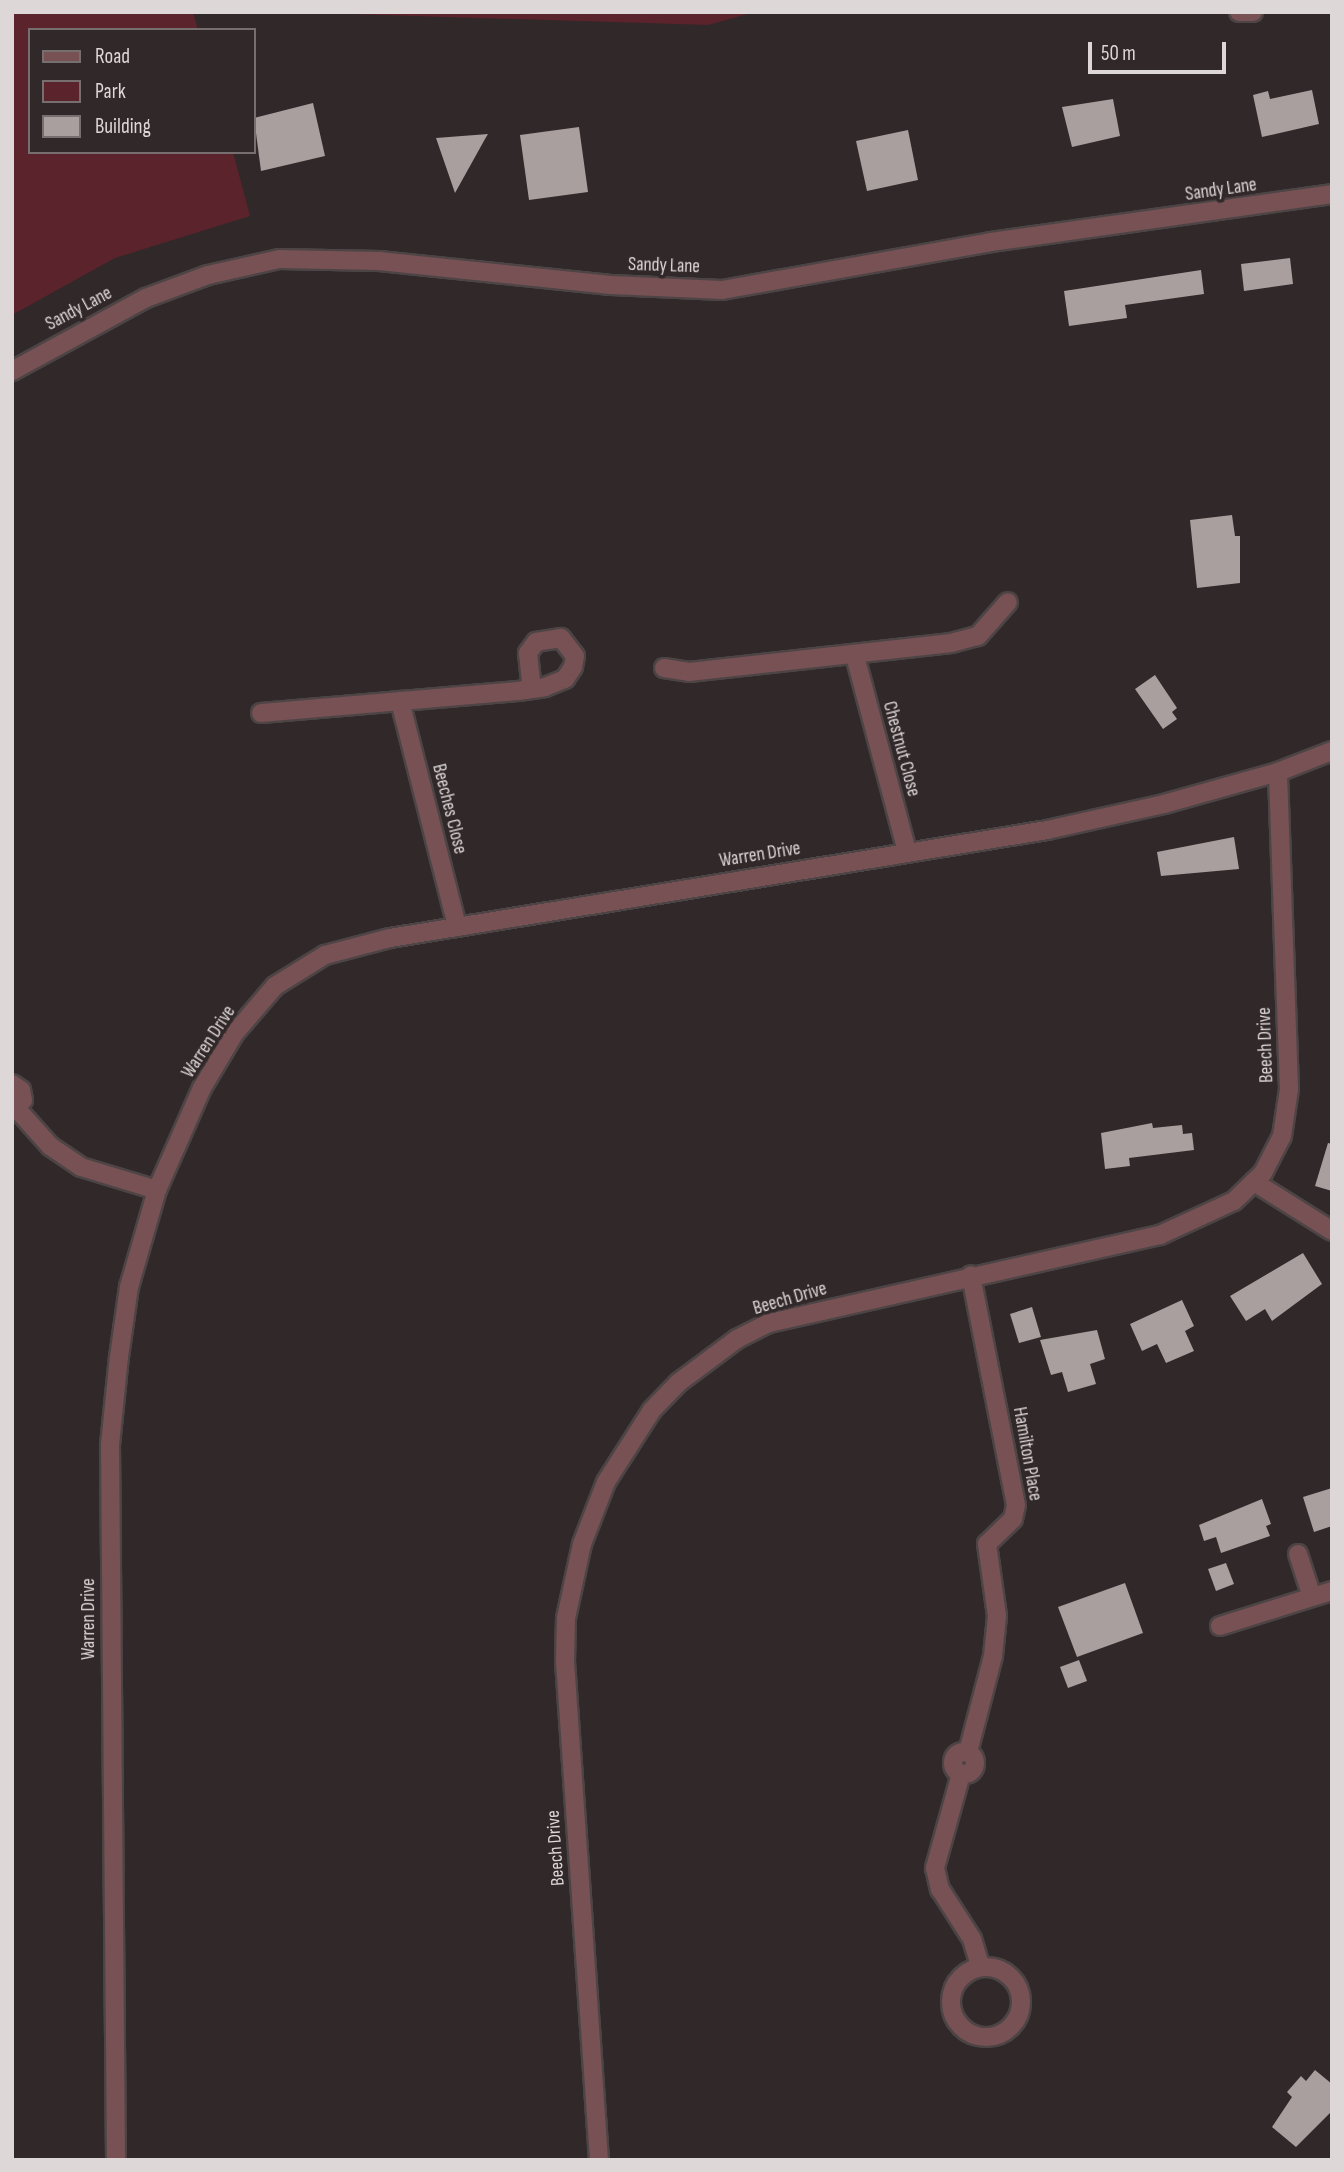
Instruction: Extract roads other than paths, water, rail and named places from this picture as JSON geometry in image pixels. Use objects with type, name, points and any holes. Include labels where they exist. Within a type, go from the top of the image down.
[{"type":"street","points":[[1239,12],[1253,12]]},
{"type":"street","name":"Sandy Lane","points":[[12,371],[146,298],[208,275],[279,259],[379,261],[611,285],[722,290],[992,242],[1332,194]]},
{"type":"street","points":[[664,668],[689,672],[855,656],[970,639],[986,630],[1008,602]]},
{"type":"street","name":"Chestnut Close","points":[[855,656],[907,852]]},
{"type":"street","points":[[261,713],[525,690]]},
{"type":"street","name":"Beeches Close","points":[[400,701],[457,927]]},
{"type":"street","name":"Warren Drive","points":[[116,2160],[110,1445],[129,1286],[157,1190],[202,1088],[234,1034],[275,986],[325,955],[457,927],[1046,830],[1278,772],[1332,751]]},
{"type":"street","name":"Beech Drive","points":[[599,2160],[565,1662],[566,1618],[582,1544],[606,1482],[652,1410],[678,1383],[737,1339],[769,1323],[971,1275],[1160,1235],[1234,1201],[1254,1182],[1282,1136],[1289,1089],[1278,772]]},
{"type":"street","points":[[12,1084],[21,1090],[23,1100],[14,1109],[50,1146],[81,1167],[157,1190]]},
{"type":"street","points":[[1254,1182],[1332,1231]]},
{"type":"street","name":"Hamilton Place","points":[[971,1275],[1017,1505],[1013,1519],[987,1544],[997,1616],[993,1657],[968,1752],[959,1752],[954,1759],[961,1774],[936,1868],[940,1889],[972,1939],[980,1966]]},
{"type":"street","points":[[1298,1554],[1312,1597]]},
{"type":"street","points":[[1220,1626],[1332,1591]]},
{"type":"street","points":[[980,1966],[1004,1971],[1020,1990],[1020,2015],[1004,2034],[980,2038],[959,2025],[950,2002],[958,1979],[980,1966]]}]
